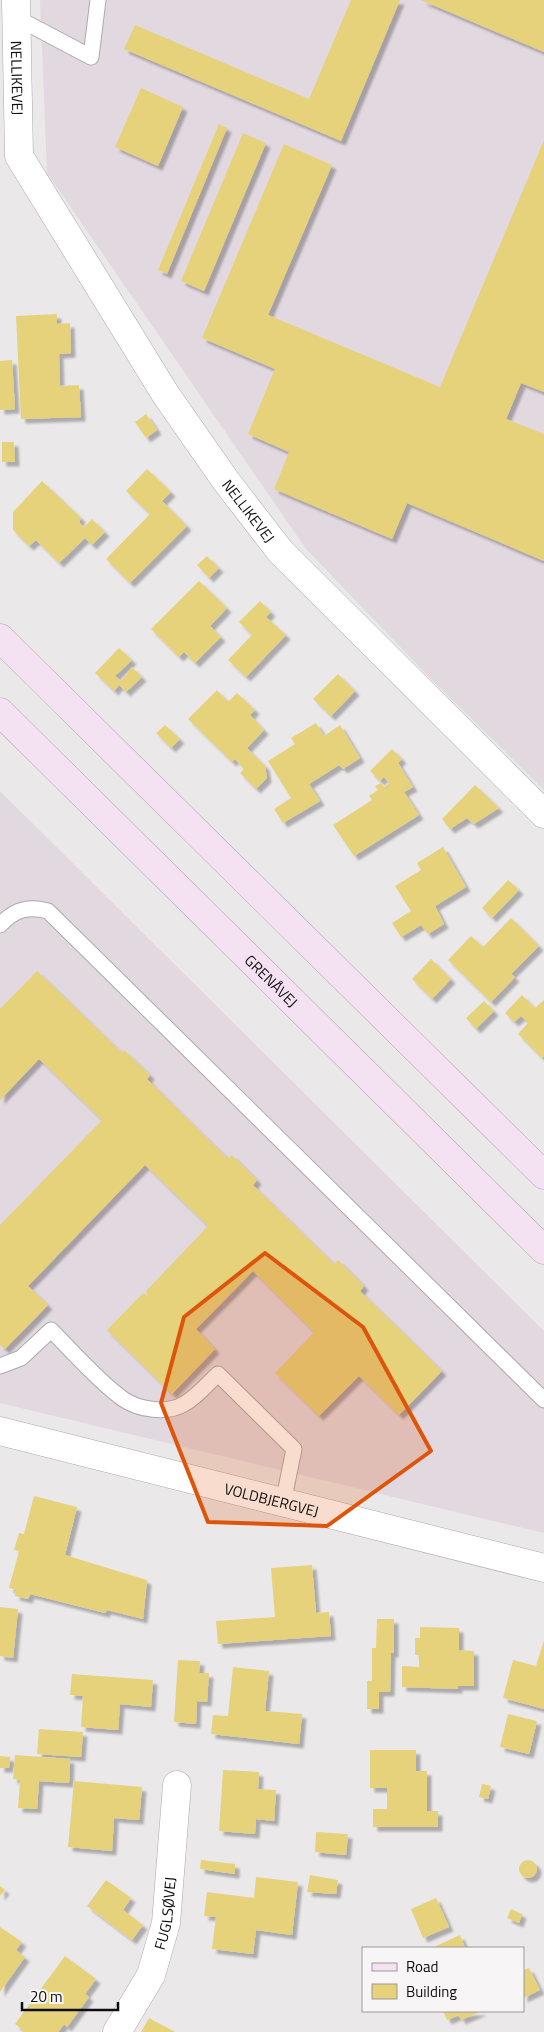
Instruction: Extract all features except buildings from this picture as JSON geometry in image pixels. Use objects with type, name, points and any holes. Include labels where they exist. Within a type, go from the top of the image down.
[{"type":"main road","points":[[0,638],[544,1175]]},
{"type":"main road","name":"GRENÅVEJ","points":[[0,712],[544,1250]]},
{"type":"street","name":"NELLIKEVEJ","points":[[11,8],[10,161],[166,395],[226,481],[280,551],[544,814]]},
{"type":"street","name":"VOLDBJERGVEJ","points":[[0,1432],[544,1568]]},
{"type":"street","name":"FUGLSØVEJ","points":[[117,2032],[151,1975],[166,1923],[177,1785]]},
{"type":"lane","points":[[11,8],[91,57],[98,0]]},
{"type":"lane","points":[[0,925],[19,911],[33,907],[48,910],[544,1400]]},
{"type":"lane","points":[[0,1366],[21,1358],[51,1330],[123,1399],[141,1407],[159,1410],[173,1409],[186,1404],[218,1374],[294,1449],[283,1503]]},
{"type":"highlighted area","points":[[265,1253],[363,1327],[431,1451],[327,1526],[208,1522],[161,1403],[184,1317]]},
{"type":"shaded area","points":[[40,0],[544,0],[544,790],[431,679],[306,549],[47,173]]},
{"type":"shaded area","points":[[0,791],[544,1331],[544,1533],[0,1403]]}]
